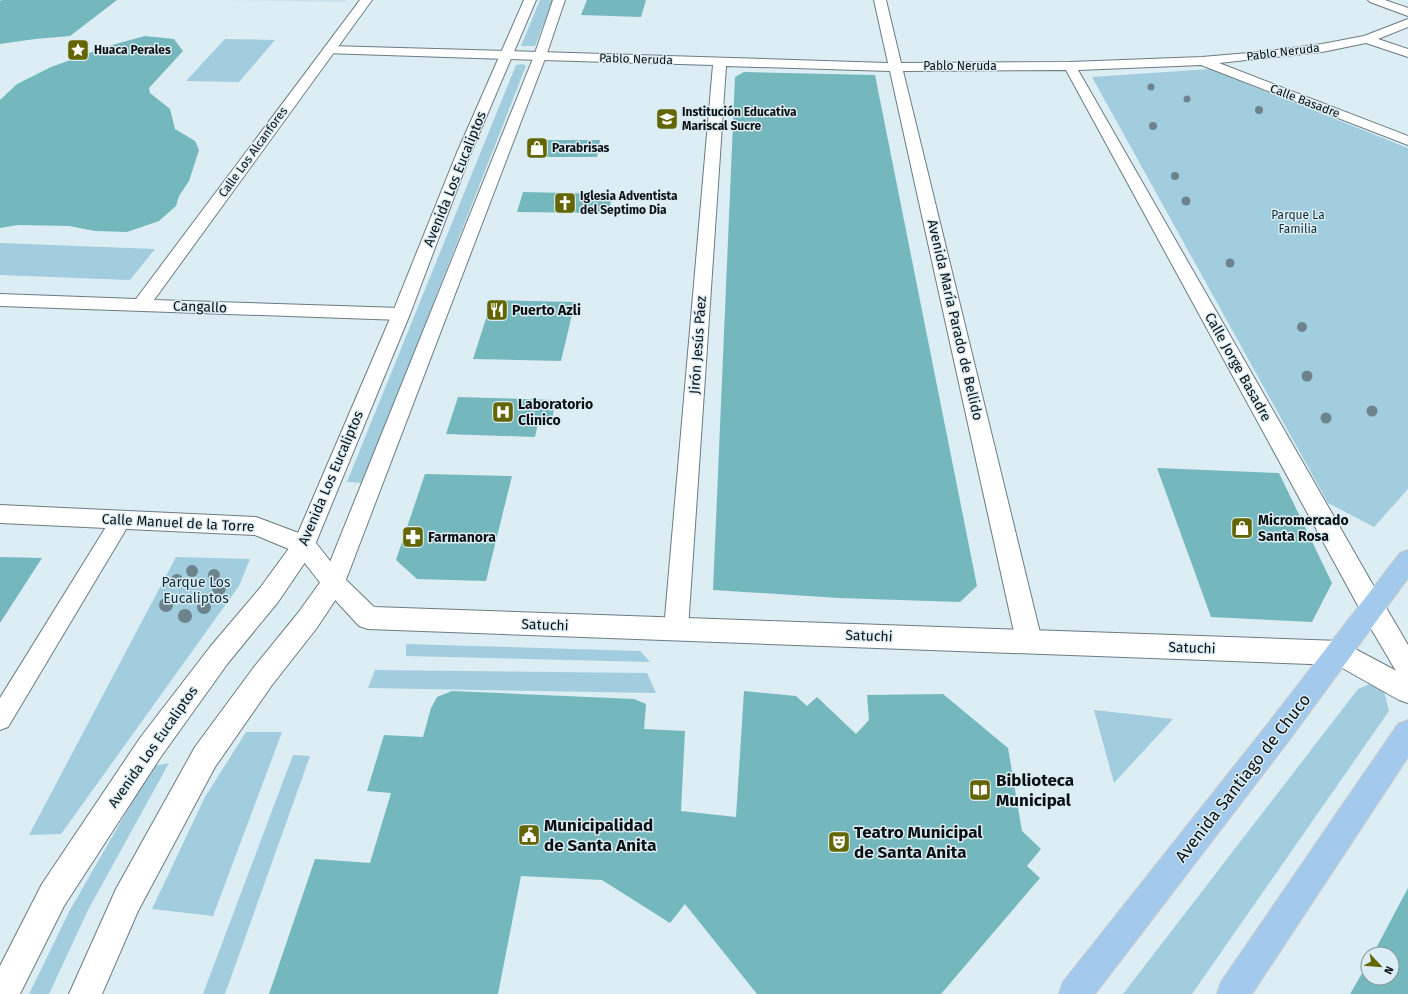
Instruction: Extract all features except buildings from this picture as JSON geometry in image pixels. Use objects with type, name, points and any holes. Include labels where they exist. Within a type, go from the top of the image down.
[{"type":"main road","name":"Avenida Santiago de Chuco","points":[[1075,994],[1340,652],[1408,560]]},
{"type":"main road","points":[[1233,994],[1408,733]]},
{"type":"street","name":"Calle Los Alcanfores","points":[[141,305],[366,0]]},
{"type":"street","name":"Avenida Los Eucaliptos","points":[[2,994],[53,895],[150,748],[219,655],[269,595],[304,545],[400,314],[463,155],[530,0]]},
{"type":"street","points":[[85,994],[127,900],[205,757],[262,676],[307,621],[334,583],[540,56],[559,0]]},
{"type":"street","name":"Avenida María Parado de Bellido","points":[[880,0],[1029,641]]},
{"type":"street","points":[[1374,0],[1408,12]]},
{"type":"street","name":"Pablo Neruda","points":[[329,50],[507,54],[896,67],[1070,66],[1202,61],[1260,56],[1322,48],[1367,39],[1408,23]]},
{"type":"street","points":[[1367,39],[1408,53]]},
{"type":"street","name":"Jirón Jesús Páez","points":[[676,629],[720,61]]},
{"type":"street","name":"Calle Basadre","points":[[1202,61],[1408,141]]},
{"type":"street","name":"Calle Jorge Basadre","points":[[1070,66],[1372,607],[1408,668]]},
{"type":"street","name":"Cangallo","points":[[0,300],[400,314]]},
{"type":"street","name":"Calle Manuel de la Torre","points":[[0,514],[256,526],[304,545]]},
{"type":"street","points":[[304,545],[334,583]]},
{"type":"street","name":"Satuchi","points":[[334,583],[368,618],[1340,652],[1408,691]]},
{"type":"lane","points":[[0,719],[121,520]]},
{"type":"shaded area","points":[[219,0],[347,0],[345,2]]},
{"type":"green space","points":[[540,0],[553,0],[535,46],[521,46]]},
{"type":"green space","points":[[225,39],[275,40],[239,82],[186,81]]},
{"type":"green space","points":[[523,64],[526,66],[363,483],[347,482],[516,65]]},
{"type":"green space","name":"Parque La Familia","points":[[1210,69],[1408,148],[1408,489],[1374,527],[1328,503],[1092,77]]},
{"type":"green space","points":[[0,243],[155,249],[130,280],[0,275]]},
{"type":"green space","name":"Parque Los Eucaliptos","points":[[176,557],[250,559],[239,586],[61,834],[29,835]]},
{"type":"green space","points":[[406,644],[640,651],[650,662],[406,656]]},
{"type":"green space","points":[[375,670],[647,673],[656,693],[368,688]]},
{"type":"green space","points":[[1370,684],[1384,691],[1389,711],[1192,994],[1123,994],[1358,689]]},
{"type":"green space","points":[[1094,710],[1173,719],[1114,783]]},
{"type":"green space","points":[[246,732],[282,732],[213,916],[152,909],[205,797]]},
{"type":"green space","points":[[293,755],[310,756],[225,994],[203,994]]},
{"type":"green space","points":[[169,763],[88,910],[49,994],[29,994],[70,910],[153,766]]},
{"type":"place","name":"Huaca Perales","points":[[78,50]]},
{"type":"place","name":"Institución Educativa Mariscal Sucre","points":[[667,119]]},
{"type":"place","name":"Parabrisas","points":[[537,148]]},
{"type":"place","name":"Iglesia Adventista del Septimo Dia","points":[[565,203]]},
{"type":"place","name":"Puerto Azli","points":[[497,310]]},
{"type":"place","name":"Laboratorio Clinico","points":[[503,412]]},
{"type":"place","name":"Micromercado Santa Rosa","points":[[1242,528]]},
{"type":"place","name":"Farmanora","points":[[413,537]]},
{"type":"place","name":"Biblioteca Municipal","points":[[980,790]]},
{"type":"place","name":"Municipalidad de Santa Anita","points":[[529,835]]},
{"type":"place","name":"Teatro Municipal de Santa Anita","points":[[839,842]]}]
